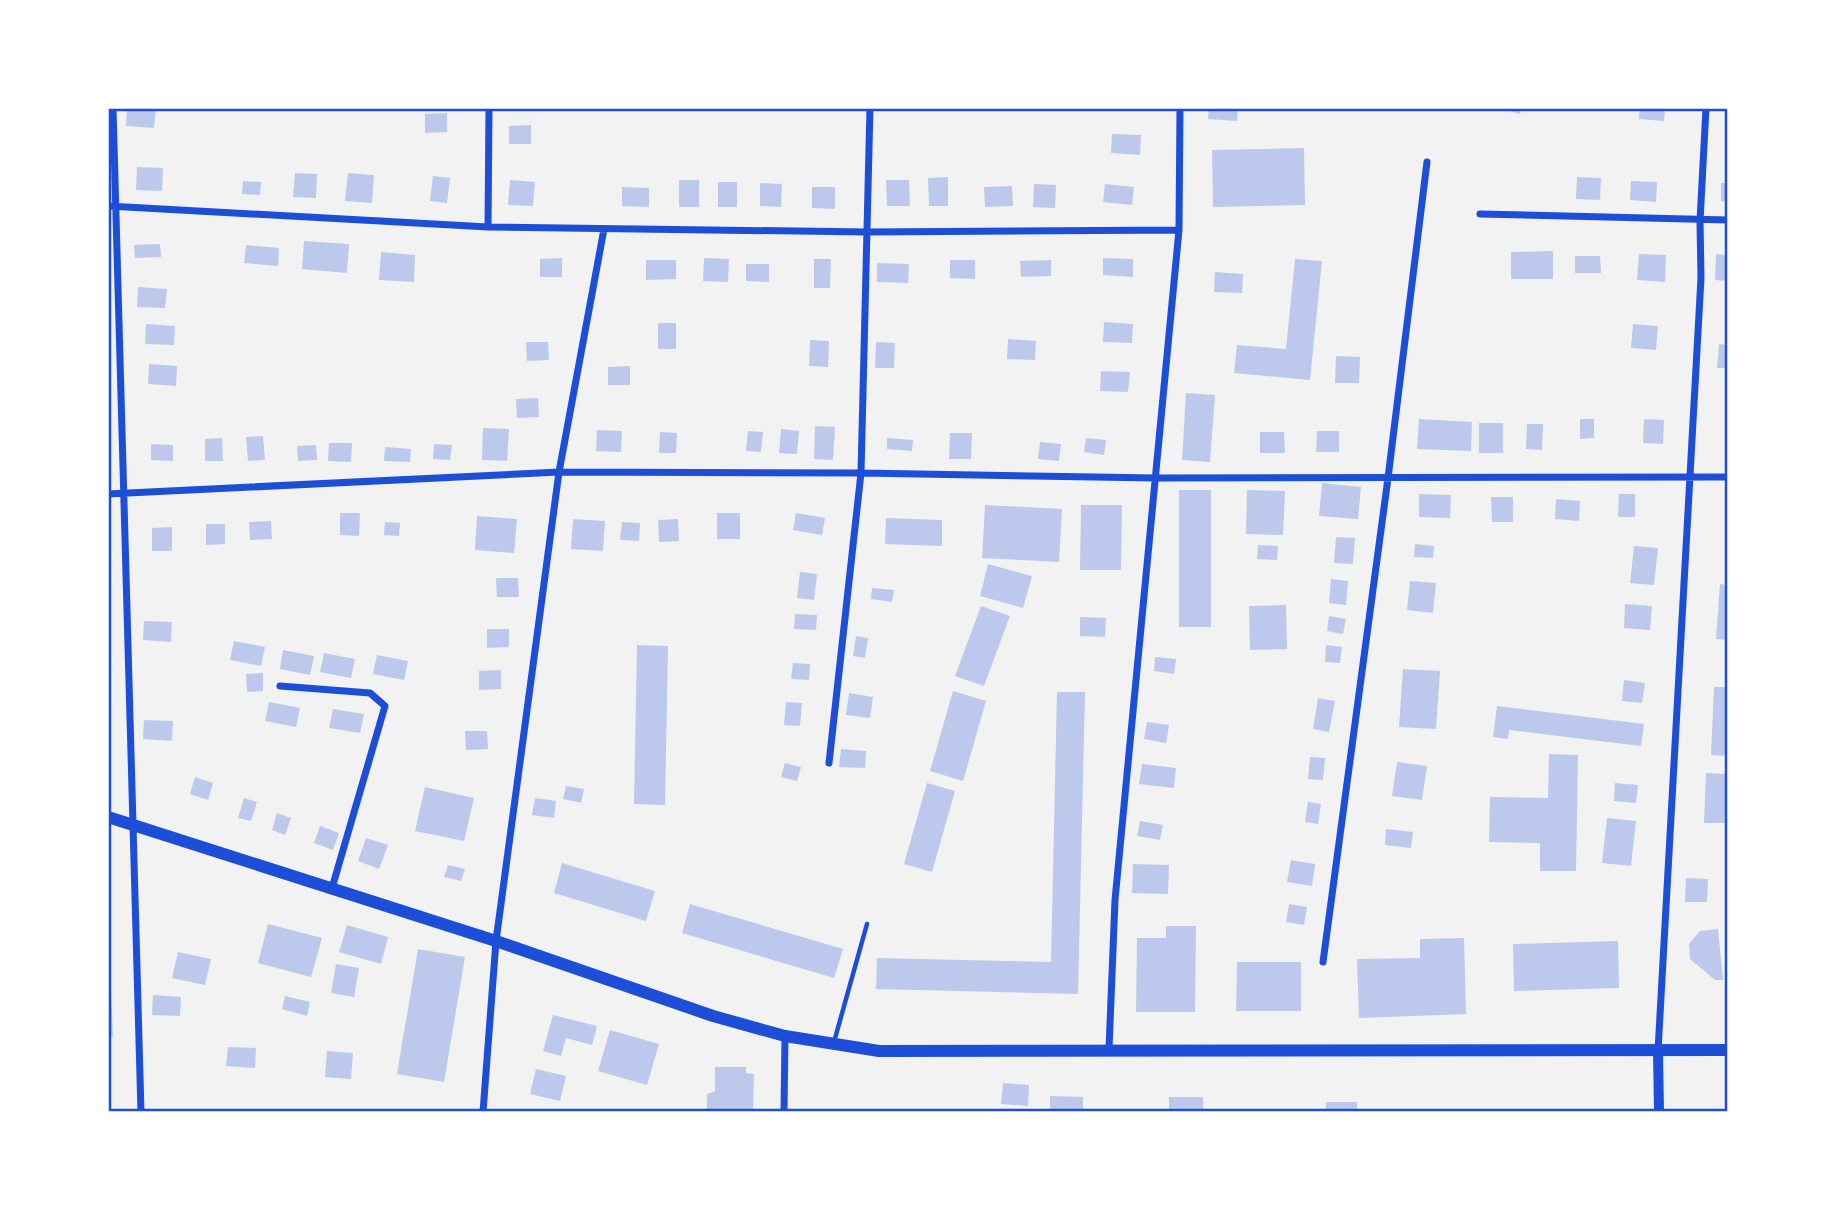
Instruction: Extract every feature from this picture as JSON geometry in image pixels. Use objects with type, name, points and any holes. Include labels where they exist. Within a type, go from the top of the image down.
[{"type":"main road","points":[[108,817],[496,940],[713,1016],[785,1036],[879,1051],[1727,1050]]},
{"type":"street","points":[[113,108],[112,206],[125,494],[141,1111]]},
{"type":"street","points":[[488,227],[489,108]]},
{"type":"street","points":[[829,763],[860,473],[870,108]]},
{"type":"street","points":[[1110,1049],[1115,900],[1179,230],[1180,108]]},
{"type":"street","points":[[1659,1111],[1658,1051],[1701,278],[1700,220],[1706,108]]},
{"type":"street","points":[[1323,962],[1427,162]]},
{"type":"street","points":[[112,206],[488,227],[867,232],[1179,230]]},
{"type":"street","points":[[1480,214],[1727,220]]},
{"type":"street","points":[[483,1111],[496,940],[559,472],[604,229]]},
{"type":"street","points":[[108,494],[559,472],[1156,478],[1727,477]]},
{"type":"street","points":[[280,687],[370,693],[385,706],[332,888]]},
{"type":"street","points":[[784,1111],[785,1036]]},
{"type":"lane","points":[[834,1043],[867,924]]},
{"type":"building","points":[[127,108],[156,108],[154,128],[126,126]]},
{"type":"building","points":[[1209,108],[1238,108],[1237,121],[1208,119]]},
{"type":"building","points":[[1498,108],[1521,108],[1520,114]]},
{"type":"building","points":[[1640,108],[1665,108],[1664,121],[1639,119]]},
{"type":"building","points":[[447,113],[447,132],[425,133],[425,114]]},
{"type":"building","points":[[531,125],[531,144],[509,144],[509,126]]},
{"type":"building","points":[[1112,134],[1141,135],[1140,155],[1111,153]]},
{"type":"building","points":[[1304,148],[1305,205],[1213,207],[1212,150]]},
{"type":"building","points":[[137,167],[163,168],[162,191],[136,190]]},
{"type":"building","points":[[295,173],[317,174],[316,198],[293,197]]},
{"type":"building","points":[[348,173],[374,175],[372,203],[345,201]]},
{"type":"building","points":[[433,176],[450,178],[447,203],[430,201]]},
{"type":"building","points":[[948,177],[948,206],[929,206],[928,178]]},
{"type":"building","points":[[1577,177],[1601,178],[1600,200],[1576,199]]},
{"type":"building","points":[[510,180],[535,182],[533,206],[508,205]]},
{"type":"building","points":[[679,180],[699,180],[699,207],[679,207]]},
{"type":"building","points":[[886,180],[909,180],[910,206],[887,206]]},
{"type":"building","points":[[243,181],[261,182],[260,195],[242,194]]},
{"type":"building","points":[[1631,181],[1657,182],[1656,202],[1630,200]]},
{"type":"building","points":[[718,182],[737,182],[737,207],[718,207]]},
{"type":"building","points":[[760,183],[782,184],[781,207],[760,206]]},
{"type":"building","points":[[1721,183],[1728,183],[1728,202],[1721,201]]},
{"type":"building","points":[[1034,184],[1056,185],[1055,208],[1033,207]]},
{"type":"building","points":[[1105,184],[1134,187],[1132,205],[1103,202]]},
{"type":"building","points":[[1012,186],[1013,206],[985,207],[984,187]]},
{"type":"building","points":[[622,187],[649,188],[649,207],[622,206]]},
{"type":"building","points":[[812,187],[835,187],[835,209],[812,208]]},
{"type":"building","points":[[304,241],[349,244],[347,273],[302,269]]},
{"type":"building","points":[[160,244],[161,257],[135,258],[134,245]]},
{"type":"building","points":[[246,245],[279,248],[278,266],[244,263]]},
{"type":"building","points":[[1553,251],[1553,279],[1511,279],[1511,252]]},
{"type":"building","points":[[381,252],[415,255],[414,282],[379,280]]},
{"type":"building","points":[[1639,254],[1666,255],[1665,282],[1637,280]]},
{"type":"building","points":[[1716,254],[1728,255],[1728,281],[1715,280]]},
{"type":"building","points":[[1575,256],[1600,256],[1601,273],[1575,273]]},
{"type":"building","points":[[562,258],[562,277],[540,277],[540,259]]},
{"type":"building","points":[[704,258],[729,259],[728,282],[703,281]]},
{"type":"building","points":[[1103,258],[1133,259],[1133,277],[1103,275]]},
{"type":"building","points":[[814,259],[831,259],[830,288],[814,288]]},
{"type":"building","points":[[1295,259],[1322,261],[1310,380],[1234,373],[1237,345],[1286,349]]},
{"type":"building","points":[[646,260],[676,260],[676,279],[646,280]]},
{"type":"building","points":[[950,260],[975,260],[975,279],[950,278]]},
{"type":"building","points":[[1051,260],[1051,276],[1021,277],[1020,261]]},
{"type":"building","points":[[877,263],[909,264],[908,283],[877,282]]},
{"type":"building","points":[[746,264],[769,264],[769,282],[746,281]]},
{"type":"building","points":[[1215,272],[1243,274],[1242,293],[1214,292]]},
{"type":"building","points":[[138,287],[167,289],[165,308],[137,307]]},
{"type":"building","points":[[1104,322],[1133,324],[1132,343],[1103,342]]},
{"type":"building","points":[[658,323],[676,323],[676,349],[658,349]]},
{"type":"building","points":[[146,324],[175,326],[174,345],[145,344]]},
{"type":"building","points":[[1633,324],[1658,326],[1656,350],[1631,348]]},
{"type":"building","points":[[1008,339],[1036,341],[1035,360],[1007,359]]},
{"type":"building","points":[[810,340],[829,341],[828,367],[809,366]]},
{"type":"building","points":[[526,342],[548,342],[549,360],[527,361]]},
{"type":"building","points":[[876,342],[895,343],[894,368],[875,368]]},
{"type":"building","points":[[1719,344],[1728,345],[1728,368],[1717,368]]},
{"type":"building","points":[[1336,356],[1360,357],[1359,383],[1335,383]]},
{"type":"building","points":[[149,364],[177,366],[176,386],[148,384]]},
{"type":"building","points":[[630,366],[630,385],[608,385],[608,367]]},
{"type":"building","points":[[1101,371],[1130,372],[1128,392],[1100,391]]},
{"type":"building","points":[[1186,393],[1215,395],[1210,462],[1182,460]]},
{"type":"building","points":[[538,398],[539,417],[517,418],[516,399]]},
{"type":"building","points":[[1419,419],[1472,422],[1471,451],[1417,449]]},
{"type":"building","points":[[1580,419],[1594,419],[1594,438],[1580,439]]},
{"type":"building","points":[[1644,419],[1664,420],[1663,444],[1643,443]]},
{"type":"building","points":[[1479,423],[1503,423],[1503,453],[1479,453]]},
{"type":"building","points":[[1527,424],[1543,424],[1542,450],[1526,449]]},
{"type":"building","points":[[815,426],[835,427],[833,460],[814,459]]},
{"type":"building","points":[[483,428],[509,429],[507,461],[482,460]]},
{"type":"building","points":[[781,429],[799,431],[797,454],[779,453]]},
{"type":"building","points":[[597,430],[622,431],[621,452],[596,451]]},
{"type":"building","points":[[748,431],[763,432],[761,452],[746,451]]},
{"type":"building","points":[[1317,431],[1339,431],[1339,452],[1316,452]]},
{"type":"building","points":[[660,432],[677,433],[676,453],[659,453]]},
{"type":"building","points":[[1260,432],[1284,432],[1285,453],[1260,453]]},
{"type":"building","points":[[950,433],[972,433],[971,459],[949,459]]},
{"type":"building","points":[[263,436],[265,460],[248,461],[246,437]]},
{"type":"building","points":[[222,438],[223,461],[205,461],[205,439]]},
{"type":"building","points":[[887,438],[913,440],[912,451],[887,449]]},
{"type":"building","points":[[1086,438],[1106,440],[1104,455],[1084,452]]},
{"type":"building","points":[[1040,442],[1061,444],[1059,461],[1038,459]]},
{"type":"building","points":[[329,443],[352,443],[351,462],[328,461]]},
{"type":"building","points":[[151,444],[173,445],[173,461],[151,460]]},
{"type":"building","points":[[434,444],[452,445],[450,460],[433,459]]},
{"type":"building","points":[[316,445],[317,460],[298,461],[297,446]]},
{"type":"building","points":[[385,447],[411,449],[410,462],[384,461]]},
{"type":"building","points":[[1322,483],[1361,487],[1358,519],[1319,516]]},
{"type":"building","points":[[1179,490],[1211,490],[1211,627],[1179,627]]},
{"type":"building","points":[[1247,490],[1285,491],[1283,535],[1246,534]]},
{"type":"building","points":[[1419,494],[1451,495],[1450,518],[1419,517]]},
{"type":"building","points":[[1619,494],[1635,494],[1635,517],[1618,517]]},
{"type":"building","points":[[1491,497],[1513,497],[1513,522],[1492,522]]},
{"type":"building","points":[[1556,499],[1580,501],[1579,521],[1555,519]]},
{"type":"building","points":[[985,505],[1062,509],[1059,562],[982,558]]},
{"type":"building","points":[[1081,505],[1122,505],[1121,570],[1080,570]]},
{"type":"building","points":[[340,513],[360,513],[359,536],[340,535]]},
{"type":"building","points":[[717,513],[740,513],[740,539],[717,539]]},
{"type":"building","points":[[796,513],[825,518],[822,535],[793,530]]},
{"type":"building","points":[[477,516],[517,519],[514,553],[475,550]]},
{"type":"building","points":[[886,518],[942,520],[942,546],[885,544]]},
{"type":"building","points":[[573,519],[605,521],[603,551],[571,549]]},
{"type":"building","points":[[678,519],[679,541],[659,542],[658,520]]},
{"type":"building","points":[[271,521],[272,539],[250,540],[249,522]]},
{"type":"building","points":[[385,522],[400,523],[399,536],[384,535]]},
{"type":"building","points":[[622,522],[640,523],[639,541],[620,540]]},
{"type":"building","points":[[206,524],[225,524],[225,544],[206,545]]},
{"type":"building","points":[[172,527],[172,551],[152,551],[152,528]]},
{"type":"building","points":[[1336,537],[1355,538],[1353,564],[1334,563]]},
{"type":"building","points":[[1415,544],[1434,546],[1433,558],[1414,557]]},
{"type":"building","points":[[1258,545],[1278,546],[1277,560],[1257,559]]},
{"type":"building","points":[[1634,546],[1658,548],[1654,585],[1630,583]]},
{"type":"building","points":[[988,564],[1032,576],[1023,608],[980,596]]},
{"type":"building","points":[[800,572],[817,574],[814,600],[797,598]]},
{"type":"building","points":[[496,578],[518,578],[519,597],[497,597]]},
{"type":"building","points":[[1331,579],[1348,581],[1346,605],[1329,603]]},
{"type":"building","points":[[1410,581],[1436,583],[1433,613],[1407,610]]},
{"type":"building","points":[[1720,584],[1728,585],[1728,640],[1716,639]]},
{"type":"building","points":[[872,588],[894,590],[892,602],[871,599]]},
{"type":"building","points":[[1625,604],[1652,606],[1650,630],[1624,628]]},
{"type":"building","points":[[1286,605],[1287,649],[1250,650],[1249,606]]},
{"type":"building","points":[[981,606],[1010,616],[984,686],[955,676]]},
{"type":"building","points":[[795,614],[817,615],[816,630],[794,629]]},
{"type":"building","points":[[1329,616],[1346,619],[1343,634],[1327,631]]},
{"type":"building","points":[[1080,617],[1106,618],[1105,637],[1080,636]]},
{"type":"building","points":[[144,621],[172,622],[171,642],[143,640]]},
{"type":"building","points":[[487,629],[509,629],[509,647],[487,648]]},
{"type":"building","points":[[856,636],[868,638],[865,658],[853,656]]},
{"type":"building","points":[[234,641],[265,647],[261,666],[230,660]]},
{"type":"building","points":[[637,645],[668,646],[665,805],[634,804]]},
{"type":"building","points":[[1326,645],[1342,647],[1340,663],[1325,662]]},
{"type":"building","points":[[283,650],[314,656],[310,675],[280,669]]},
{"type":"building","points":[[324,653],[355,659],[351,678],[320,672]]},
{"type":"building","points":[[377,655],[408,661],[404,680],[373,674]]},
{"type":"building","points":[[1155,657],[1176,659],[1174,674],[1154,671]]},
{"type":"building","points":[[793,663],[810,664],[809,680],[791,679]]},
{"type":"building","points":[[1403,669],[1440,671],[1436,729],[1399,727]]},
{"type":"building","points":[[501,670],[501,689],[479,690],[479,671]]},
{"type":"building","points":[[263,673],[263,691],[247,692],[246,674]]},
{"type":"building","points":[[1624,680],[1645,683],[1642,703],[1622,701]]},
{"type":"building","points":[[1714,687],[1728,687],[1728,756],[1711,755]]},
{"type":"building","points":[[953,691],[986,701],[963,781],[930,771]]},
{"type":"building","points":[[1057,692],[1085,692],[1078,994],[876,989],[877,958],[1051,962]]},
{"type":"building","points":[[849,693],[873,697],[870,718],[846,715]]},
{"type":"building","points":[[1318,698],[1335,701],[1329,732],[1313,729]]},
{"type":"building","points":[[269,702],[300,708],[296,727],[265,721]]},
{"type":"building","points":[[786,702],[802,703],[800,726],[784,725]]},
{"type":"building","points":[[1497,706],[1644,724],[1641,746],[1509,730],[1508,739],[1493,737]]},
{"type":"building","points":[[333,709],[364,714],[360,733],[329,728]]},
{"type":"building","points":[[144,720],[173,721],[172,741],[143,739]]},
{"type":"building","points":[[1147,722],[1169,725],[1166,743],[1144,739]]},
{"type":"building","points":[[465,731],[487,731],[488,749],[466,750]]},
{"type":"building","points":[[841,749],[866,751],[865,768],[839,767]]},
{"type":"building","points":[[1549,754],[1578,755],[1576,871],[1540,871],[1540,843],[1489,842],[1490,797],[1548,798]]},
{"type":"building","points":[[1310,757],[1325,758],[1323,780],[1308,779]]},
{"type":"building","points":[[1397,762],[1427,766],[1422,800],[1392,796]]},
{"type":"building","points":[[785,763],[801,767],[797,781],[781,777]]},
{"type":"building","points":[[1142,764],[1176,768],[1174,788],[1139,784]]},
{"type":"building","points":[[1706,773],[1727,774],[1725,823],[1704,823]]},
{"type":"building","points":[[195,777],[213,783],[208,800],[190,794]]},
{"type":"building","points":[[927,783],[955,791],[932,872],[904,864]]},
{"type":"building","points":[[1615,783],[1638,785],[1636,803],[1614,801]]},
{"type":"building","points":[[566,786],[584,789],[581,803],[563,799]]},
{"type":"building","points":[[425,787],[474,798],[464,841],[415,831]]},
{"type":"building","points":[[244,798],[257,802],[251,821],[238,818]]},
{"type":"building","points":[[535,798],[556,801],[554,818],[532,815]]},
{"type":"building","points":[[1308,802],[1321,804],[1318,824],[1305,822]]},
{"type":"building","points":[[277,813],[291,818],[285,835],[272,830]]},
{"type":"building","points":[[1607,818],[1636,821],[1631,866],[1602,863]]},
{"type":"building","points":[[1140,821],[1163,825],[1160,840],[1137,836]]},
{"type":"building","points":[[320,826],[339,833],[333,850],[314,843]]},
{"type":"building","points":[[1386,829],[1413,832],[1411,848],[1385,845]]},
{"type":"building","points":[[366,838],[388,845],[379,869],[358,861]]},
{"type":"building","points":[[1291,860],[1315,864],[1312,886],[1287,882]]},
{"type":"building","points":[[562,863],[655,891],[646,921],[554,893]]},
{"type":"building","points":[[1133,864],[1169,865],[1168,894],[1132,893]]},
{"type":"building","points":[[448,865],[465,869],[461,881],[444,877]]},
{"type":"building","points":[[1686,878],[1708,879],[1707,902],[1685,902]]},
{"type":"building","points":[[690,904],[843,949],[834,978],[682,933]]},
{"type":"building","points":[[1289,904],[1307,907],[1304,925],[1286,922]]},
{"type":"building","points":[[268,924],[322,938],[311,977],[258,963]]},
{"type":"building","points":[[347,925],[388,937],[381,964],[339,952]]},
{"type":"building","points":[[1166,926],[1196,926],[1195,1012],[1136,1012],[1137,938],[1166,938]]},
{"type":"building","points":[[1718,929],[1723,980],[1715,980],[1690,959],[1689,944],[1700,931]]},
{"type":"building","points":[[1464,938],[1466,1014],[1359,1018],[1357,959],[1420,958],[1420,939]]},
{"type":"building","points":[[1618,941],[1619,988],[1514,991],[1513,944]]},
{"type":"building","points":[[418,949],[465,957],[444,1082],[397,1074]]},
{"type":"building","points":[[178,952],[211,959],[205,985],[172,978]]},
{"type":"building","points":[[1237,962],[1301,962],[1301,1011],[1236,1011]]},
{"type":"building","points":[[336,964],[359,968],[354,997],[331,993]]},
{"type":"building","points":[[108,990],[111,990],[113,1037],[108,1037]]},
{"type":"building","points":[[153,995],[181,997],[180,1016],[152,1015]]},
{"type":"building","points":[[285,996],[310,1002],[307,1016],[282,1009]]},
{"type":"building","points":[[553,1015],[597,1026],[592,1045],[566,1038],[561,1056],[543,1051]]},
{"type":"building","points":[[610,1030],[659,1044],[647,1085],[598,1071]]},
{"type":"building","points":[[228,1047],[256,1048],[255,1068],[226,1066]]},
{"type":"building","points":[[327,1051],[353,1053],[351,1079],[325,1077]]},
{"type":"building","points":[[715,1067],[746,1067],[746,1073],[754,1074],[753,1112],[707,1112],[707,1094],[715,1091]]},
{"type":"building","points":[[536,1069],[566,1076],[560,1101],[530,1094]]},
{"type":"building","points":[[1003,1083],[1029,1085],[1028,1106],[1001,1104]]},
{"type":"building","points":[[1050,1096],[1083,1097],[1083,1112],[1050,1112]]},
{"type":"building","points":[[1169,1097],[1203,1097],[1203,1112],[1169,1112]]},
{"type":"building","points":[[1326,1102],[1357,1102],[1357,1112],[1326,1112]]}]
